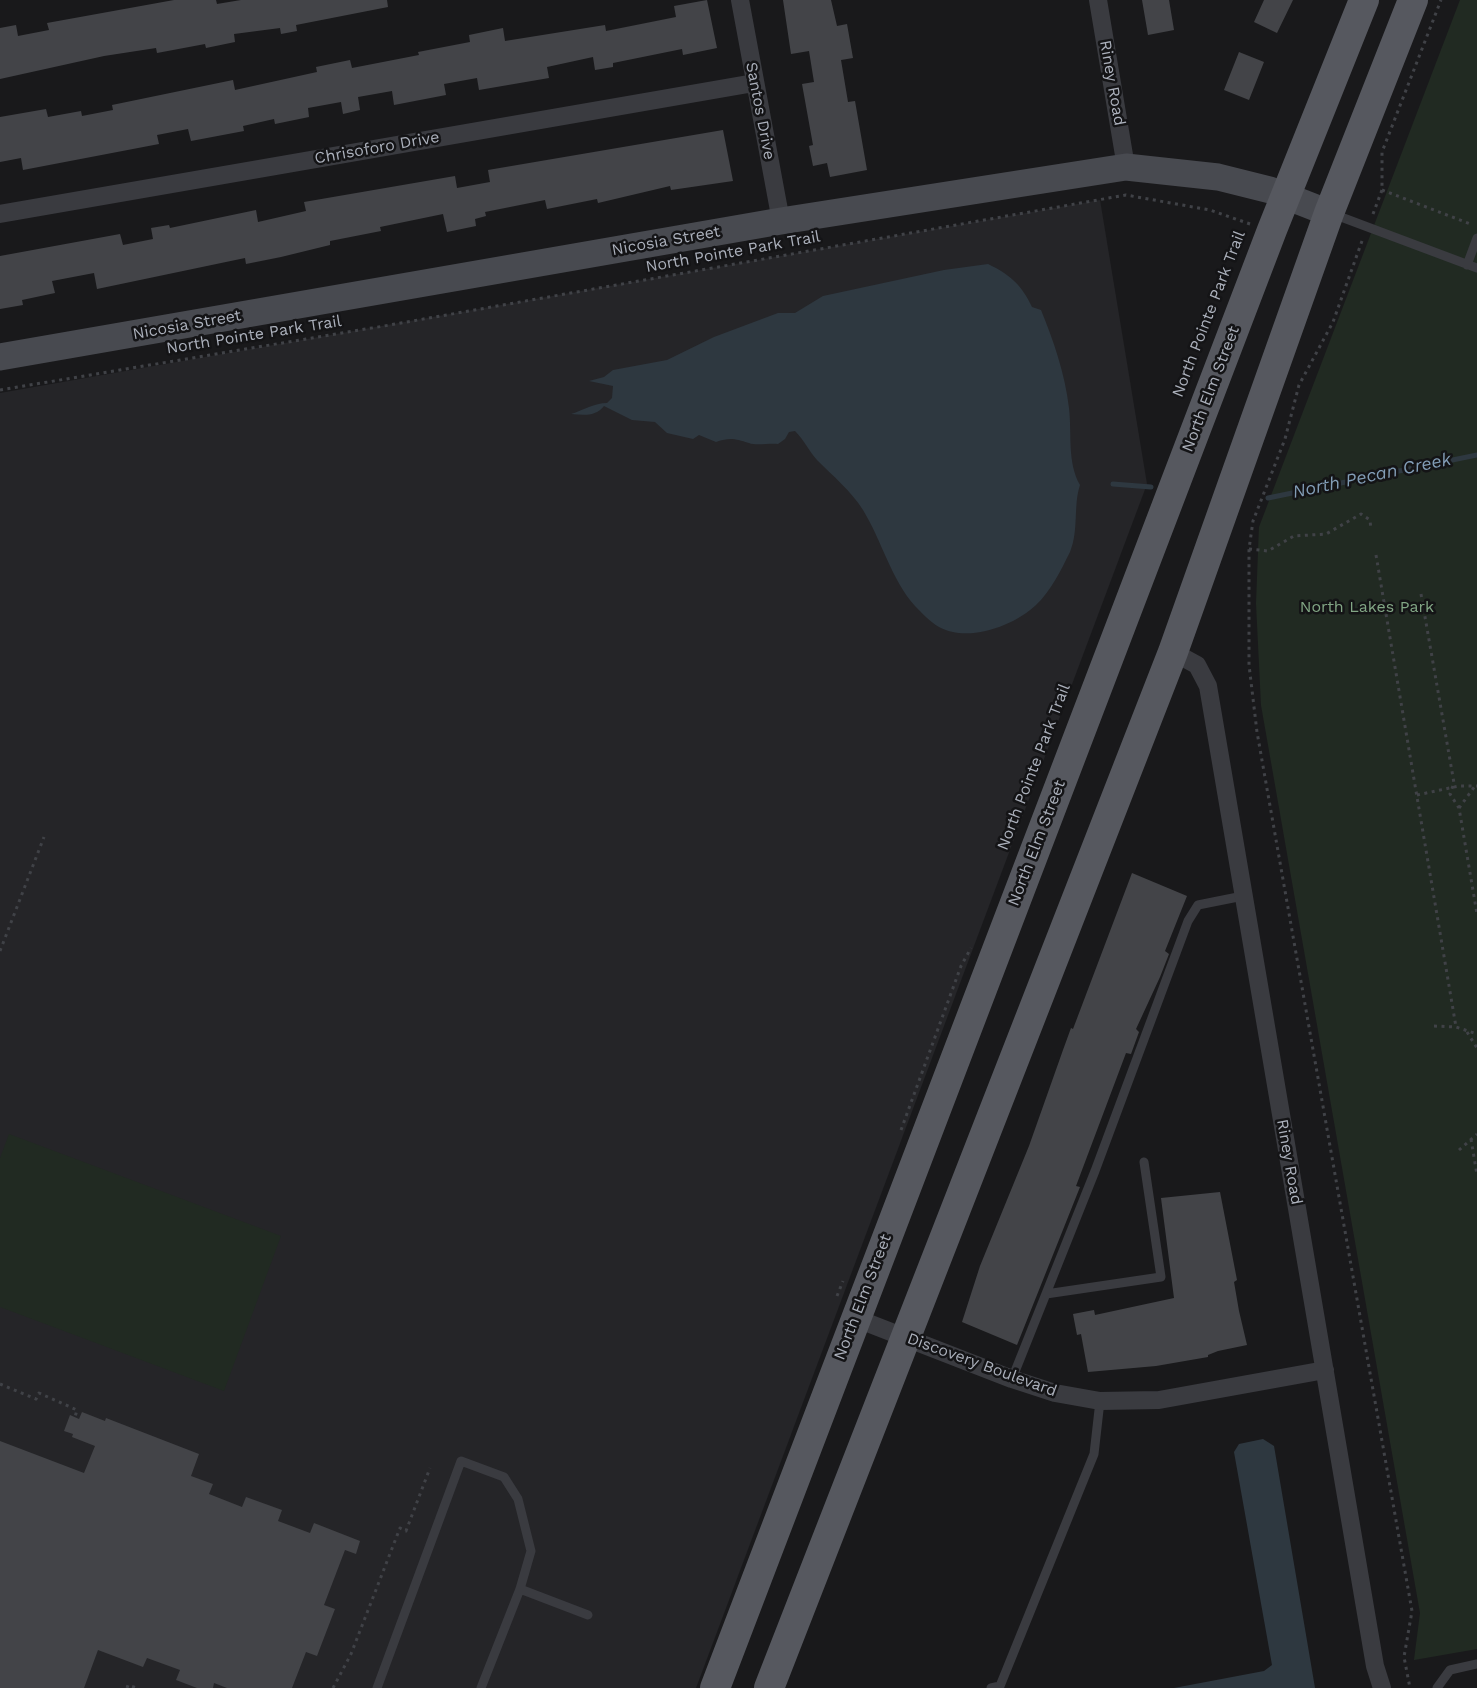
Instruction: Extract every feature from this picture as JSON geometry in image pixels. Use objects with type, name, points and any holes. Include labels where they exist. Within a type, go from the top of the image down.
[{"type":"main road","name":"North Elm Street","points":[[715,1688],[846,1307],[1364,0]]},
{"type":"main road","points":[[769,1688],[1173,652],[1329,213],[1413,0]]},
{"type":"street","name":"Santos Drive","points":[[740,0],[782,221]]},
{"type":"street","name":"Riney Road","points":[[1098,0],[1126,167]]},
{"type":"street","name":"Chrisoforo Drive","points":[[0,214],[754,83]]},
{"type":"street","name":"Nicosia Street","points":[[0,357],[782,221],[1126,167],[1218,177],[1286,196],[1329,213]]},
{"type":"street","name":"Riney Road","points":[[1173,652],[1197,665],[1208,686],[1375,1666],[1382,1688]]},
{"type":"street","name":"Discovery Boulevard","points":[[846,1307],[904,1338],[1012,1379],[1055,1393],[1100,1401],[1159,1400],[1325,1370]]},
{"type":"lane","points":[[1329,213],[1472,267],[1477,238]]},
{"type":"lane","points":[[1012,1379],[1192,912],[1198,905],[1243,896]]},
{"type":"lane","points":[[1046,1294],[1161,1276],[1144,1162]]},
{"type":"lane","points":[[991,1688],[1000,1686],[1094,1454],[1100,1401]]},
{"type":"lane","points":[[377,1688],[461,1461],[504,1477],[518,1499],[531,1551],[520,1589],[481,1688]]},
{"type":"lane","points":[[520,1589],[588,1616]]},
{"type":"lane","points":[[1437,1688],[1450,1670],[1477,1664]]},
{"type":"path","points":[[1373,214],[1382,190],[1382,152],[1441,0]]},
{"type":"path","points":[[1382,190],[1477,226]]},
{"type":"path","name":"North Pointe Park Trail","points":[[0,390],[405,322],[1126,195],[1210,210],[1256,226]]},
{"type":"path","points":[[1362,241],[1333,322],[1299,385],[1285,439],[1253,521],[1249,549],[1248,665],[1412,1611],[1404,1657],[1410,1688]]},
{"type":"path","points":[[1249,549],[1268,551],[1294,536],[1326,534],[1361,513],[1370,520],[1371,530]]},
{"type":"path","points":[[1376,555],[1456,1027]]},
{"type":"path","points":[[1421,594],[1454,783],[1450,795],[1459,808],[1477,914]]},
{"type":"path","points":[[1417,795],[1476,786]]},
{"type":"path","points":[[1459,808],[1476,786]]},
{"type":"path","points":[[0,951],[44,837]]},
{"type":"path","points":[[900,1137],[961,966],[972,946]]},
{"type":"path","points":[[1434,1026],[1456,1027],[1477,1034]]},
{"type":"path","points":[[1466,1030],[1477,1048]]},
{"type":"path","points":[[1459,1150],[1477,1134]]},
{"type":"path","points":[[1471,1139],[1477,1174]]},
{"type":"path","points":[[846,1275],[846,1307]]},
{"type":"path","points":[[0,1384],[36,1399],[39,1393],[77,1410],[75,1417]]},
{"type":"path","points":[[333,1688],[351,1654],[400,1528],[406,1531],[430,1468]]},
{"type":"path","points":[[127,1688],[128,1685],[137,1688]]},
{"type":"shaded area","points":[[1100,200],[1147,484],[696,1688],[0,1688],[0,393]]},
{"type":"shaded area","points":[[988,264],[1014,281],[1024,292],[1032,307],[1041,310],[1055,346],[1065,383],[1073,467],[1080,485],[1073,544],[1059,573],[1046,593],[1027,613],[990,630],[977,633],[951,632],[932,623],[915,606],[899,584],[863,510],[842,484],[817,460],[795,431],[789,432],[778,444],[755,444],[733,439],[716,442],[699,435],[693,439],[667,433],[655,422],[632,420],[604,406],[593,414],[571,414],[593,405],[607,403],[612,398],[613,386],[589,381],[604,377],[613,370],[667,360],[714,337],[778,313],[795,313],[823,296],[944,270]]},
{"type":"shaded area","points":[[1263,1439],[1274,1446],[1315,1688],[1174,1688],[1264,1671],[1272,1665],[1234,1452],[1239,1444]]},
{"type":"green space","name":"North Lakes Park","points":[[1460,0],[1477,0],[1477,1649],[1414,1660],[1420,1613],[1261,705],[1256,603],[1259,527]]},
{"type":"green space","points":[[9,1134],[281,1236],[224,1391],[0,1307],[0,1158]]},
{"type":"building","points":[[174,0],[216,0],[217,4],[241,0],[387,0],[388,7],[296,25],[297,31],[281,34],[280,28],[234,34],[235,42],[206,48],[205,44],[157,53],[156,48],[104,56],[0,79],[0,28],[16,25],[18,36],[49,30],[47,23]]},
{"type":"building","points":[[707,0],[717,48],[683,55],[682,49],[613,63],[613,67],[595,70],[593,57],[547,67],[549,78],[479,90],[477,78],[444,84],[446,95],[394,105],[392,91],[358,97],[360,110],[343,114],[341,102],[308,108],[309,117],[275,124],[274,119],[243,126],[244,131],[191,141],[188,129],[157,135],[159,144],[23,170],[21,158],[0,162],[0,117],[46,109],[48,117],[81,111],[82,116],[113,110],[112,105],[233,80],[235,90],[317,72],[316,67],[350,60],[352,68],[419,55],[418,52],[470,42],[469,35],[503,28],[505,41],[605,25],[606,31],[676,17],[674,6]]},
{"type":"building","points":[[783,0],[831,0],[837,26],[847,24],[853,58],[841,60],[848,102],[855,101],[867,170],[830,177],[827,163],[813,166],[809,146],[813,145],[802,84],[814,82],[809,51],[791,54]]},
{"type":"building","points":[[1142,0],[1169,0],[1174,30],[1148,35]]},
{"type":"building","points":[[1264,0],[1293,0],[1277,33],[1254,22]]},
{"type":"building","points":[[1239,52],[1264,62],[1249,100],[1224,90]]},
{"type":"building","points":[[723,130],[733,181],[671,190],[670,186],[598,203],[597,199],[547,209],[545,200],[485,212],[486,216],[475,219],[476,226],[447,232],[443,214],[380,227],[381,231],[330,241],[330,245],[281,257],[246,264],[245,258],[97,289],[94,273],[52,281],[55,293],[22,300],[23,305],[0,309],[0,256],[120,234],[123,245],[153,239],[151,228],[169,225],[170,228],[256,210],[258,222],[306,211],[304,202],[455,176],[457,188],[490,182],[488,170]]},
{"type":"building","points":[[1132,873],[1187,896],[1165,951],[1169,954],[1136,1029],[1139,1032],[1131,1054],[1126,1053],[1076,1186],[1080,1187],[1017,1345],[962,1322],[980,1266],[1029,1146],[1071,1028],[1073,1029]]},
{"type":"building","points":[[1220,1192],[1237,1280],[1234,1282],[1239,1311],[1247,1345],[1218,1351],[1208,1357],[1156,1366],[1088,1372],[1081,1334],[1077,1335],[1073,1314],[1094,1310],[1095,1315],[1174,1298],[1161,1198]]},
{"type":"building","points":[[82,1412],[105,1421],[106,1418],[199,1454],[191,1476],[213,1484],[209,1494],[242,1507],[246,1497],[282,1510],[278,1521],[310,1533],[314,1523],[360,1541],[356,1554],[345,1550],[324,1605],[335,1609],[317,1656],[306,1652],[292,1688],[227,1688],[214,1683],[213,1688],[197,1688],[176,1680],[180,1670],[147,1658],[143,1667],[98,1650],[84,1688],[0,1688],[0,1441],[84,1473],[95,1446],[72,1437],[73,1434],[64,1431],[70,1415],[79,1419]]},
{"type":"waterway","name":"North Pecan Creek","points":[[1268,498],[1477,455]]},
{"type":"waterway","name":"North Pecan Creek","points":[[1113,484],[1151,487]]}]
